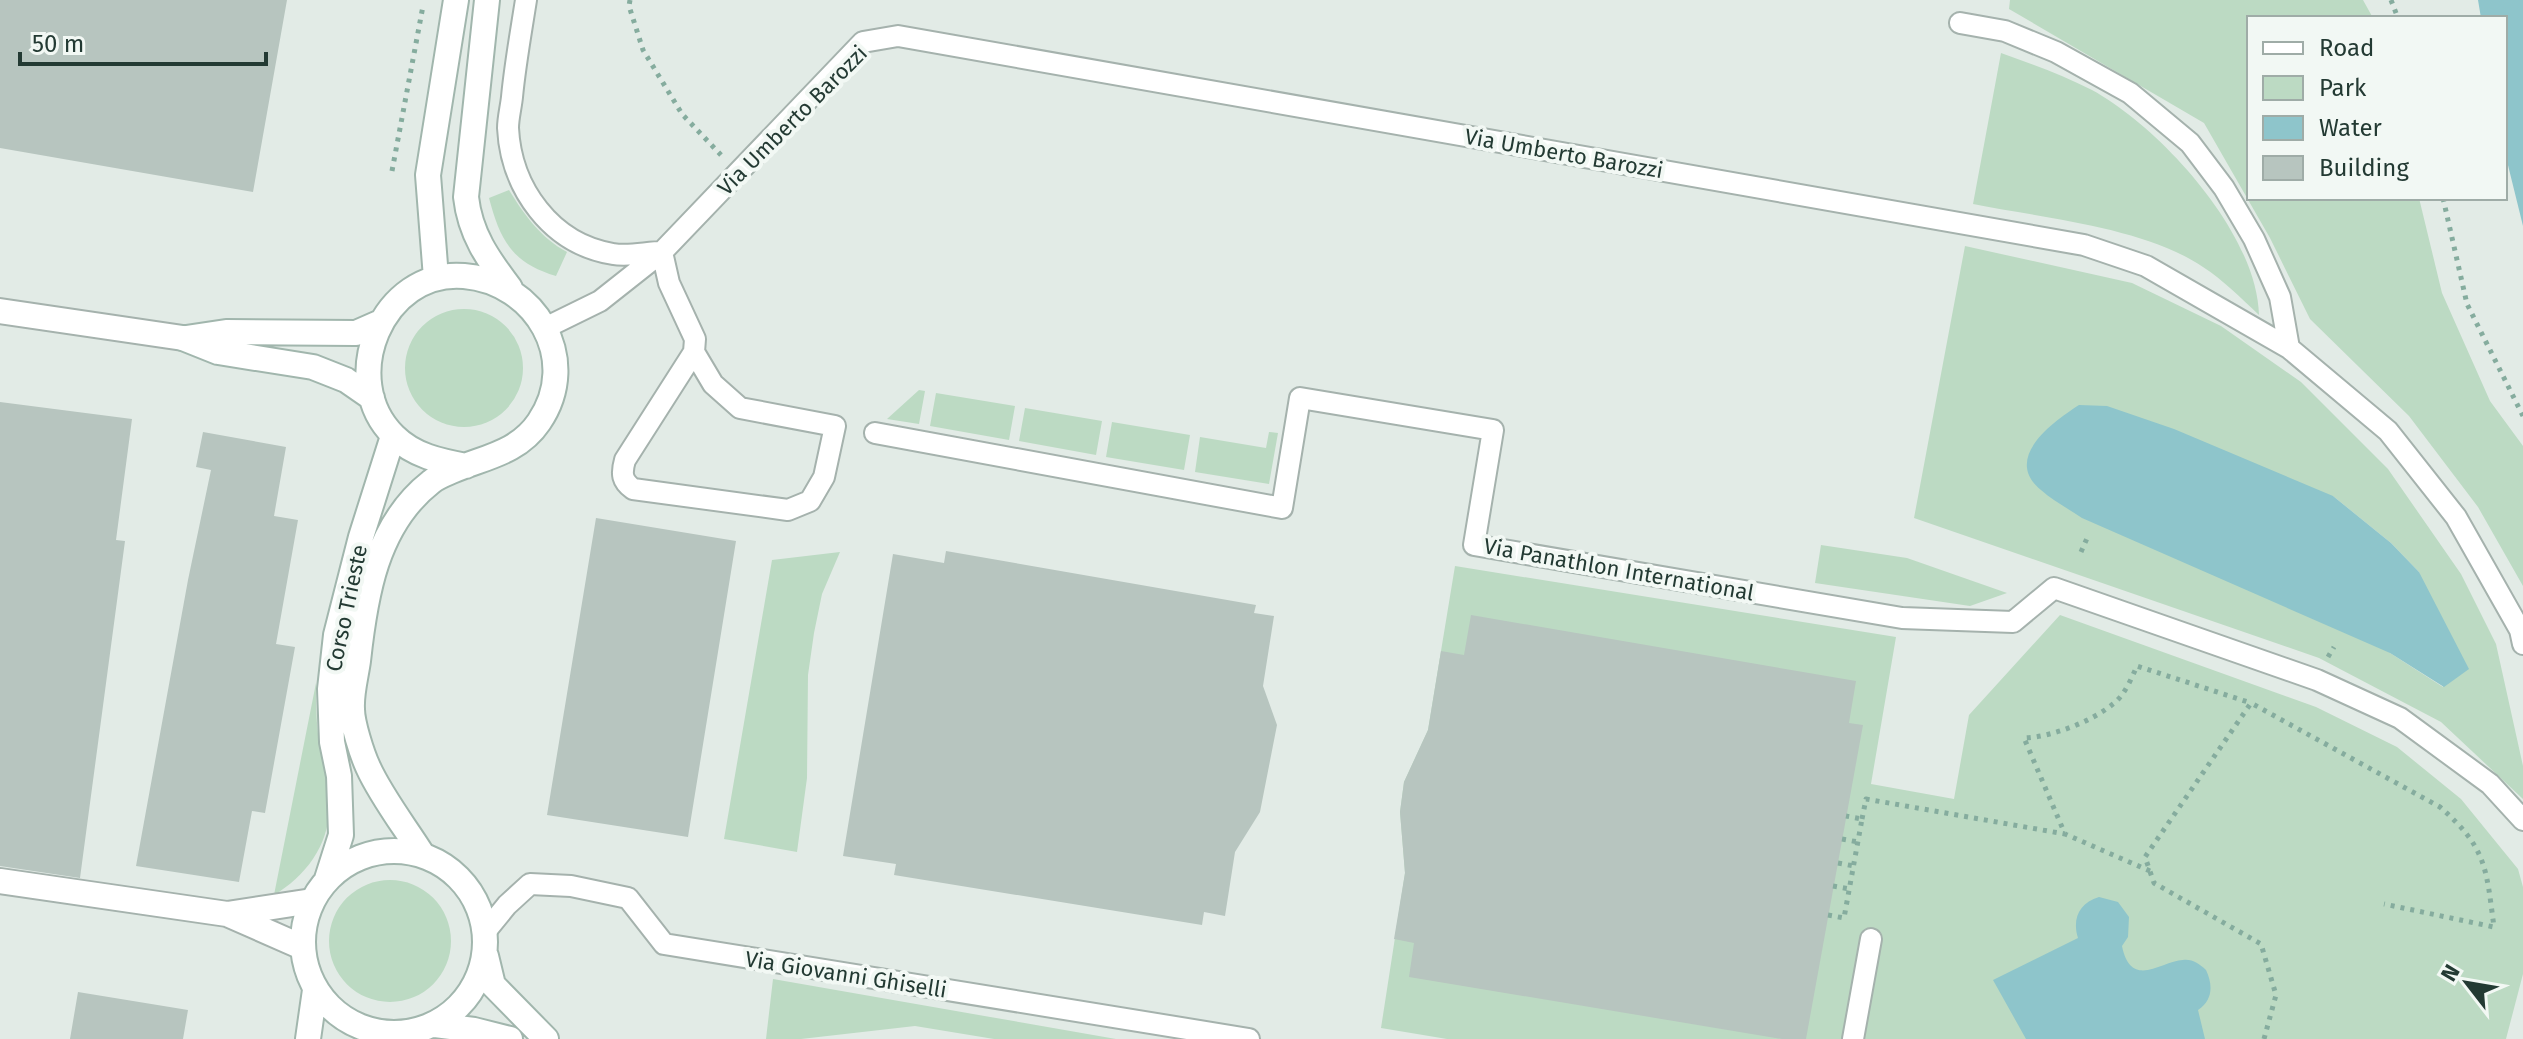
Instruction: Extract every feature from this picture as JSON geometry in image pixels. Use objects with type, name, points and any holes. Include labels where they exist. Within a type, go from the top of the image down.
[{"type":"main road","points":[[436,278],[428,175],[456,0]]},
{"type":"main road","points":[[487,0],[466,197],[469,220],[483,252],[511,289],[531,307],[545,328],[555,363],[554,383],[540,420],[514,447],[497,456],[466,466],[424,456],[393,436],[372,398],[368,377],[369,356],[381,322],[404,295],[436,278],[463,276],[485,279],[511,289]]},
{"type":"main road","points":[[0,311],[183,338],[218,352],[313,367],[346,380],[372,398]]},
{"type":"main road","points":[[183,338],[226,332],[356,333],[381,322]]},
{"type":"main road","name":"Corso Trieste","points":[[327,879],[341,835],[339,776],[332,742],[330,689],[336,635],[361,537],[393,436]]},
{"type":"main road","name":"Corso Trieste","points":[[422,854],[368,767],[352,710],[362,625],[384,541],[402,510],[432,480],[466,466]]},
{"type":"main road","points":[[485,943],[476,983],[459,1007],[435,1025],[410,1033],[378,1036],[356,1027],[333,1011],[315,990],[306,969],[302,947],[304,925],[312,901],[327,879],[347,863],[371,853],[397,850],[422,854],[446,866],[467,886],[480,910],[493,985],[546,1039]]},
{"type":"main road","points":[[0,881],[227,914],[302,947]]},
{"type":"main road","points":[[227,914],[312,901]]},
{"type":"main road","points":[[308,1039],[315,990]]},
{"type":"main road","points":[[435,1025],[510,1039]]},
{"type":"lane","points":[[526,0],[508,127],[516,171],[531,202],[553,227],[578,243],[614,254],[662,252],[669,283],[695,339],[694,352],[625,460],[622,473],[625,483],[633,489],[788,510],[810,501],[824,477],[835,426],[740,408],[713,384],[694,352]]},
{"type":"lane","points":[[1960,23],[2005,31],[2056,52],[2130,93],[2190,143],[2224,188],[2254,239],[2280,297],[2289,348]]},
{"type":"lane","name":"Via Umberto Barozzi","points":[[545,328],[600,301],[662,252],[863,42],[898,36],[2084,245],[2146,266],[2289,348],[2388,431],[2456,517],[2520,630],[2523,644]]},
{"type":"lane","name":"Via Panathlon International","points":[[875,433],[1282,508],[1300,398],[1493,430],[1474,545],[1902,618],[2013,622],[2054,588],[2317,680],[2400,718],[2490,784],[2523,820]]},
{"type":"lane","name":"Via Giovanni Ghiselli","points":[[485,943],[507,905],[530,884],[571,886],[628,898],[664,944],[1249,1039]]},
{"type":"lane","points":[[1853,1039],[1871,939]]},
{"type":"path","points":[[392,171],[424,0]]},
{"type":"path","points":[[630,0],[629,6],[643,50],[682,114],[738,173]]},
{"type":"path","points":[[2443,200],[2467,304],[2523,416]]},
{"type":"path","points":[[2081,552],[2088,536]]},
{"type":"path","points":[[2065,834],[2024,738],[2045,737],[2069,728],[2114,704],[2128,686],[2137,666],[2251,703],[2440,807],[2463,827],[2484,861],[2494,927],[2384,904]]},
{"type":"path","points":[[2251,703],[2145,857],[2154,883],[2261,944],[2276,995],[2265,1039]]},
{"type":"path","points":[[1828,915],[1844,918],[1866,799],[2065,834],[2150,871]]},
{"type":"path","points":[[1846,816],[1862,819]]},
{"type":"path","points":[[1842,839],[1858,842]]},
{"type":"path","points":[[1838,863],[1854,866]]},
{"type":"path","points":[[1833,886],[1850,889]]},
{"type":"green space","points":[[2010,0],[2363,0],[2372,16],[2247,16],[2247,198],[2204,123],[2009,9]]},
{"type":"green space","points":[[2001,53],[2092,90],[2119,107],[2175,156],[2201,186],[2242,251],[2254,283],[2259,315],[2203,267],[2152,242],[2092,226],[1973,204]]},
{"type":"green space","points":[[509,190],[534,226],[567,252],[556,276],[518,257],[503,238],[489,198]]},
{"type":"green space","points":[[2248,200],[2419,200],[2442,293],[2490,401],[2523,446],[2523,586],[2478,507],[2409,416],[2310,319]]},
{"type":"green space","points":[[1965,246],[2132,283],[2221,326],[2301,382],[2388,469],[2461,574],[2496,644],[2523,766],[2523,799],[2441,722],[2319,658],[1914,518]],"holes":[[[2333,496],[2391,543],[2419,572],[2443,687],[2390,653]]]},
{"type":"green space","points":[[464,309],[497,319],[513,335],[523,368],[513,401],[497,417],[464,427],[431,417],[415,401],[405,368],[415,335],[431,319]]},
{"type":"green space","points":[[919,390],[925,391],[919,424],[887,419]]},
{"type":"green space","points":[[936,393],[1015,406],[1009,440],[930,426]]},
{"type":"green space","points":[[1025,408],[1102,421],[1096,455],[1019,441]]},
{"type":"green space","points":[[1112,422],[1190,435],[1184,470],[1106,457]]},
{"type":"green space","points":[[1269,432],[1278,433],[1269,484],[1195,472],[1200,437],[1266,448]]},
{"type":"green space","points":[[1821,545],[1907,558],[2007,593],[1970,606],[1815,583]]},
{"type":"green space","points":[[840,552],[822,594],[814,633],[808,675],[807,778],[797,852],[724,839],[772,560]]},
{"type":"green space","points":[[1455,566],[1896,637],[1871,784],[1954,799],[1969,715],[2060,615],[2316,707],[2397,747],[2461,799],[2518,869],[2523,887],[2523,974],[2506,1039],[1447,1039],[1381,1028],[1405,873],[1400,812],[1404,782],[1428,730]]},
{"type":"green space","points":[[316,683],[318,734],[329,800],[328,822],[313,859],[296,879],[274,895]]},
{"type":"green space","points":[[390,880],[413,885],[433,898],[446,918],[451,941],[446,964],[433,984],[413,997],[390,1002],[367,997],[347,984],[334,964],[329,941],[334,918],[347,898],[367,885]]},
{"type":"green space","points":[[773,979],[1116,1039],[994,1039],[915,1026],[801,1039],[766,1039]]},
{"type":"water","points":[[2478,0],[2523,0],[2523,226],[2507,161],[2507,16],[2481,16]]},
{"type":"water","points":[[2079,405],[2107,406],[2174,429],[2333,496],[2391,543],[2419,572],[2469,669],[2444,687],[2390,653],[2082,518],[2056,501],[2030,478],[2027,466],[2029,454],[2045,431]]},
{"type":"water","points":[[2099,897],[2118,902],[2129,917],[2128,937],[2122,946],[2126,960],[2133,967],[2148,970],[2187,960],[2196,962],[2206,970],[2210,992],[2207,1002],[2198,1010],[2205,1039],[2026,1039],[1993,980],[2078,938],[2076,924],[2079,913],[2086,903]]},
{"type":"building","points":[[0,0],[287,0],[253,192],[0,148]]},
{"type":"building","points":[[0,402],[132,419],[116,540],[125,541],[80,878],[0,866]]},
{"type":"building","points":[[203,432],[286,447],[274,516],[298,520],[276,644],[295,647],[265,813],[252,811],[239,882],[136,866],[211,470],[196,467]]},
{"type":"building","points":[[596,518],[736,541],[688,837],[547,815]]},
{"type":"building","points":[[946,551],[1256,605],[1254,613],[1274,616],[1263,686],[1277,725],[1260,812],[1235,852],[1225,916],[1204,912],[1202,925],[894,875],[896,864],[843,856],[893,554],[944,563]]},
{"type":"building","points":[[1471,615],[1856,681],[1849,723],[1863,725],[1806,1039],[1782,1039],[1409,977],[1414,943],[1394,939],[1405,873],[1400,812],[1404,782],[1428,730],[1441,651],[1464,655]]},
{"type":"building","points":[[78,992],[188,1010],[183,1039],[70,1039]]}]
